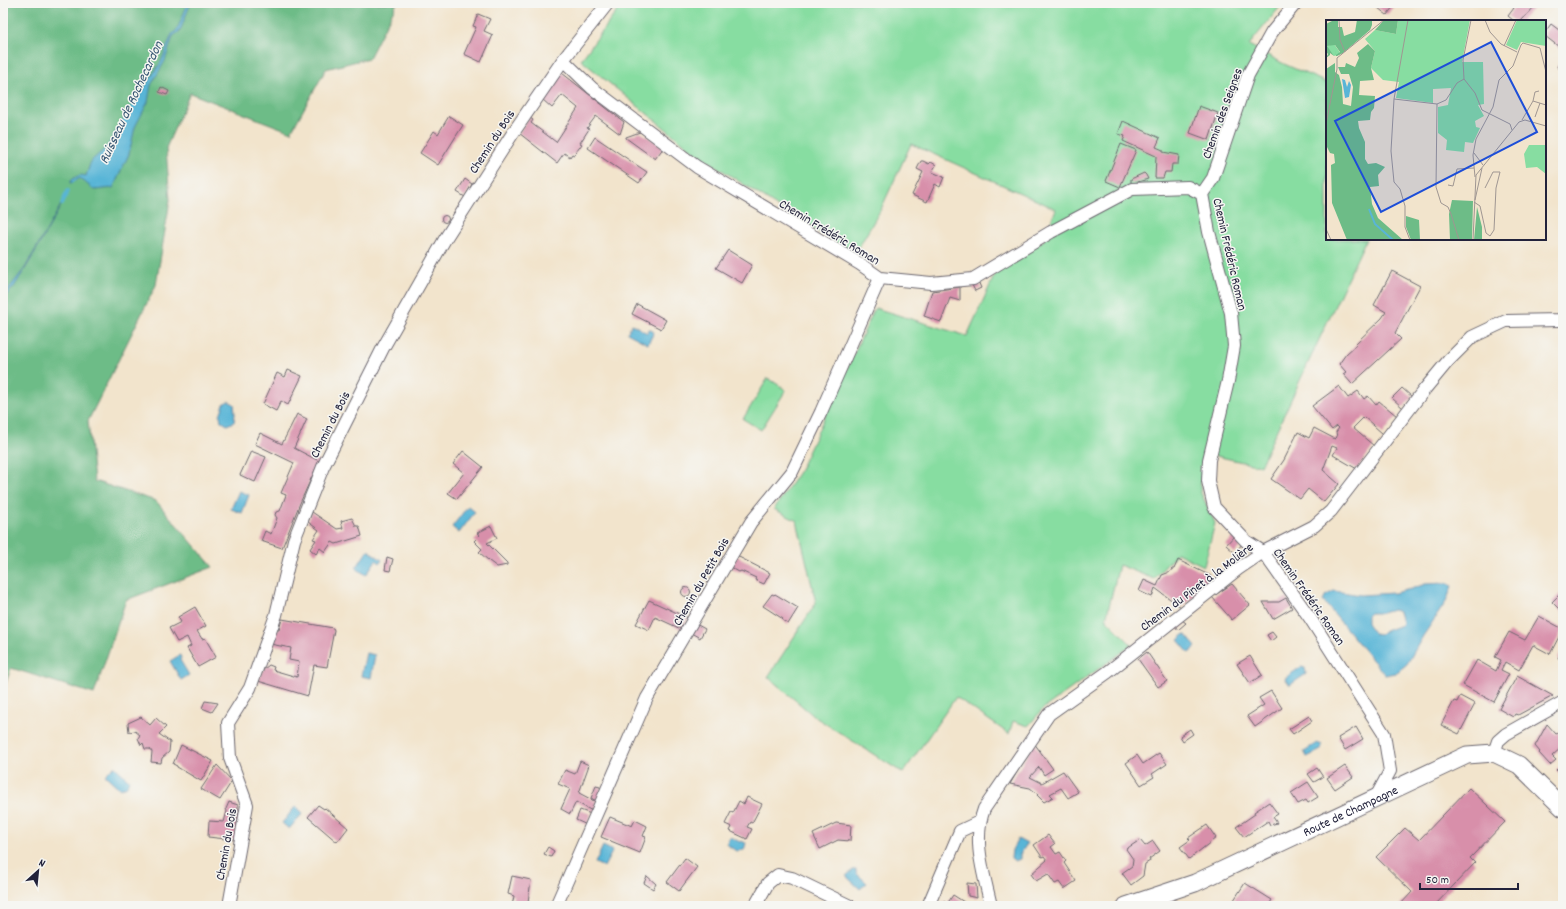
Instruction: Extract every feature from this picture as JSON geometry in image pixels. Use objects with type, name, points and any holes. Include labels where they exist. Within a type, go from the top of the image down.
[{"type":"street","name":"Chemin du Bois","points":[[229,906],[247,805],[230,758],[228,723],[253,681],[276,615],[294,540],[323,467],[383,348],[449,233],[513,133],[563,60],[608,3]]},
{"type":"street","name":"Chemin des Seignes","points":[[1202,194],[1213,178],[1248,75],[1272,32],[1296,3]]},
{"type":"street","name":"Chemin Frédéric Roman","points":[[563,60],[592,88],[697,167],[860,264],[880,278],[931,284],[973,279],[1051,232],[1132,189],[1188,188],[1202,194],[1209,232],[1231,313],[1234,346],[1228,381],[1209,460],[1208,481],[1214,507],[1246,541],[1264,552],[1310,618],[1384,734],[1390,771],[1376,797]]},
{"type":"street","name":"Chemin du Petit Bois","points":[[556,906],[647,698],[751,522],[792,472],[821,412],[880,278]]},
{"type":"street","name":"Chemin du Pinet à la Molière","points":[[979,822],[984,809],[1049,714],[1108,672],[1199,599],[1264,552],[1314,526],[1331,511],[1424,390],[1448,361],[1472,337],[1506,321],[1560,320],[1563,318]]},
{"type":"street","points":[[1563,702],[1506,734],[1498,740],[1494,753],[1519,765],[1563,808]]},
{"type":"street","name":"Route de Champagne","points":[[1126,906],[1195,883],[1376,797],[1467,756],[1494,753]]},
{"type":"street","points":[[928,906],[960,831],[979,822],[979,853],[992,906]]},
{"type":"street","points":[[754,906],[768,883],[778,875],[792,878],[850,906]]},
{"type":"green space","points":[[3,3],[397,3],[369,58],[326,69],[291,132],[190,93],[166,148],[170,200],[156,285],[88,421],[94,481],[156,501],[213,567],[126,600],[94,694],[11,668],[3,692]]},
{"type":"green space","points":[[623,3],[1283,3],[1249,45],[1284,64],[1326,83],[1326,240],[1366,240],[1260,466],[1203,453],[1200,491],[1215,523],[1204,566],[1177,553],[1154,579],[1119,565],[1106,619],[1132,645],[1044,708],[1028,726],[1013,721],[1009,734],[956,697],[903,773],[815,717],[768,677],[816,603],[797,521],[774,509],[799,472],[875,308],[967,336],[996,272],[1044,240],[1056,209],[911,144],[881,209],[855,254],[781,209],[693,151],[581,60]]},
{"type":"green space","points":[[768,378],[786,390],[761,430],[743,419]]},
{"type":"water","points":[[188,3],[190,3],[190,5],[180,31],[173,36],[165,61],[151,85],[148,102],[135,127],[129,154],[113,188],[94,190],[80,178],[71,184],[71,181],[76,177],[80,175],[86,176],[91,161],[107,147],[161,62],[172,34],[177,30]]},
{"type":"water","points":[[64,200],[30,261],[14,287],[3,299],[3,296],[25,268]]},
{"type":"water","points":[[632,324],[647,333],[649,329],[654,332],[648,344],[627,333]]},
{"type":"water","points":[[228,401],[234,404],[235,414],[234,422],[227,425],[221,421],[220,415],[224,404]]},
{"type":"water","points":[[239,491],[249,495],[242,513],[231,509]]},
{"type":"water","points":[[468,506],[475,512],[459,533],[452,527]]},
{"type":"water","points":[[368,550],[382,560],[380,563],[376,560],[366,575],[356,568]]},
{"type":"water","points":[[1447,583],[1452,586],[1446,602],[1423,636],[1407,664],[1396,673],[1385,675],[1323,601],[1325,596],[1334,591],[1361,595],[1394,593],[1425,584]],"holes":[[[1393,610],[1399,612],[1402,622],[1401,625],[1383,632],[1380,635],[1375,634],[1367,623],[1367,616],[1370,613],[1382,613]]]},
{"type":"water","points":[[1185,634],[1196,647],[1189,653],[1178,640]]},
{"type":"water","points":[[366,653],[375,655],[371,678],[361,676]]},
{"type":"water","points":[[180,655],[180,660],[189,675],[181,680],[170,661]]},
{"type":"water","points":[[1301,667],[1305,668],[1306,674],[1290,685],[1285,678]]},
{"type":"water","points":[[1317,743],[1322,745],[1321,750],[1307,757],[1304,751]]},
{"type":"water","points":[[114,766],[129,780],[127,786],[120,789],[105,775]]},
{"type":"water","points":[[296,806],[303,813],[289,829],[282,823]]},
{"type":"water","points":[[730,837],[746,843],[744,850],[736,851],[726,844]]},
{"type":"water","points":[[1018,839],[1027,844],[1020,854],[1020,859],[1015,861],[1011,858],[1012,850]]},
{"type":"water","points":[[603,846],[612,852],[604,867],[595,863]]},
{"type":"water","points":[[853,870],[856,870],[856,873],[867,883],[860,889],[846,876]]},
{"type":"building","points":[[1396,3],[1387,15],[1373,4]]},
{"type":"building","points":[[1509,3],[1534,3],[1536,5],[1522,20],[1513,20],[1508,16],[1514,8]]},
{"type":"building","points":[[478,14],[490,19],[484,31],[493,35],[481,62],[464,54],[476,27],[473,26]]},
{"type":"building","points":[[1551,24],[1563,33],[1563,50],[1546,37],[1546,31]]},
{"type":"building","points":[[1563,56],[1563,71],[1557,67]]},
{"type":"building","points":[[562,73],[624,122],[620,134],[596,116],[587,128],[589,129],[580,143],[582,144],[574,155],[572,154],[570,157],[564,153],[557,163],[519,133],[529,117],[533,120],[531,123],[556,142],[578,108],[562,95],[552,108],[542,99]]},
{"type":"building","points":[[161,87],[169,91],[167,95],[159,92]]},
{"type":"building","points":[[1199,106],[1218,113],[1209,140],[1190,133]]},
{"type":"building","points":[[449,116],[463,125],[438,165],[420,153],[434,131],[438,134]]},
{"type":"building","points":[[1123,121],[1160,138],[1156,147],[1163,150],[1163,152],[1179,155],[1178,164],[1172,164],[1171,172],[1165,172],[1163,178],[1155,178],[1156,156],[1123,141],[1125,136],[1118,134]]},
{"type":"building","points":[[640,132],[664,147],[655,159],[626,138]]},
{"type":"building","points":[[595,137],[647,172],[639,183],[588,148]]},
{"type":"building","points":[[1121,144],[1136,150],[1120,187],[1106,181]]},
{"type":"building","points":[[921,161],[929,164],[931,162],[936,165],[932,172],[944,177],[940,187],[935,184],[927,202],[912,195],[923,172],[917,169]]},
{"type":"building","points":[[1144,173],[1148,179],[1131,184],[1131,179]]},
{"type":"building","points":[[465,179],[472,184],[465,197],[457,192]]},
{"type":"building","points":[[445,215],[448,216],[448,222],[445,223],[442,222],[441,219],[442,216]]},
{"type":"building","points":[[728,250],[752,265],[742,283],[716,268]]},
{"type":"building","points":[[1392,271],[1420,286],[1395,333],[1401,339],[1352,384],[1343,374],[1346,372],[1339,364],[1346,354],[1382,318],[1386,312],[1374,305]]},
{"type":"building","points":[[978,281],[981,288],[975,291],[971,283]]},
{"type":"building","points":[[960,287],[960,301],[950,298],[941,322],[924,316],[932,291]]},
{"type":"building","points":[[637,304],[666,320],[661,329],[632,314]]},
{"type":"building","points":[[288,370],[302,376],[288,405],[281,401],[276,411],[263,404],[277,373],[285,377]]},
{"type":"building","points":[[1339,386],[1348,398],[1358,391],[1364,399],[1368,396],[1376,405],[1379,401],[1397,416],[1383,434],[1364,417],[1353,428],[1374,446],[1357,469],[1333,455],[1337,448],[1332,446],[1323,470],[1339,484],[1324,502],[1308,489],[1300,499],[1271,479],[1284,460],[1298,432],[1309,438],[1314,428],[1335,439],[1337,437],[1336,432],[1339,428],[1337,426],[1332,430],[1312,406]]},
{"type":"building","points":[[1402,388],[1412,397],[1403,408],[1392,398]]},
{"type":"building","points":[[297,414],[307,419],[294,448],[319,461],[282,548],[261,541],[265,531],[271,534],[277,518],[275,515],[276,512],[280,511],[286,495],[281,493],[294,463],[255,444],[260,433],[282,444]]},
{"type":"building","points":[[251,451],[266,457],[255,482],[240,475]]},
{"type":"building","points":[[463,451],[483,467],[457,499],[448,493],[464,473],[453,464]]},
{"type":"building","points":[[312,512],[337,529],[343,528],[341,521],[352,518],[356,526],[359,526],[362,536],[336,544],[332,542],[325,552],[320,548],[316,554],[310,549],[316,540],[313,539],[319,530],[308,522]]},
{"type":"building","points":[[491,526],[497,538],[487,543],[507,563],[507,565],[497,567],[479,552],[482,549],[474,541],[480,535],[477,533]]},
{"type":"building","points":[[1234,536],[1242,544],[1235,553],[1226,545]]},
{"type":"building","points":[[737,556],[770,573],[764,584],[755,580],[756,578],[730,567]]},
{"type":"building","points":[[387,557],[393,559],[390,571],[385,570]]},
{"type":"building","points":[[1178,560],[1211,576],[1201,590],[1181,607],[1155,588],[1152,597],[1139,591],[1144,580],[1157,586],[1162,575],[1174,569]]},
{"type":"building","points":[[1232,584],[1250,605],[1232,620],[1212,597]]},
{"type":"building","points":[[684,588],[688,588],[690,592],[688,596],[684,596],[682,594],[682,590]]},
{"type":"building","points":[[1563,591],[1563,613],[1552,602]]},
{"type":"building","points":[[772,594],[775,594],[798,608],[788,624],[763,606]]},
{"type":"building","points":[[1286,598],[1292,608],[1273,619],[1263,602],[1279,602]]},
{"type":"building","points":[[649,600],[688,618],[681,629],[655,617],[649,630],[636,624]]},
{"type":"building","points":[[195,607],[206,626],[197,631],[202,639],[205,638],[216,657],[198,667],[187,648],[191,646],[187,637],[177,642],[169,628],[181,622],[178,617]]},
{"type":"building","points":[[1539,616],[1563,629],[1550,654],[1533,645],[1519,670],[1505,662],[1501,670],[1509,674],[1494,702],[1463,685],[1477,660],[1496,671],[1501,660],[1495,657],[1509,632],[1525,640]]},
{"type":"building","points":[[282,619],[333,628],[334,630],[327,667],[314,665],[308,696],[258,681],[264,669],[269,665],[274,667],[273,670],[297,677],[299,662],[289,660],[291,648],[270,644],[273,629],[279,630]]},
{"type":"building","points":[[1182,620],[1186,623],[1178,630],[1175,626]]},
{"type":"building","points":[[696,624],[705,629],[700,638],[691,633]]},
{"type":"building","points":[[1272,632],[1276,637],[1271,641],[1267,635]]},
{"type":"building","points":[[1563,648],[1563,661],[1558,658]]},
{"type":"building","points":[[1147,652],[1167,681],[1158,687],[1138,659]]},
{"type":"building","points":[[1250,656],[1262,675],[1250,683],[1237,664]]},
{"type":"building","points":[[1517,676],[1553,696],[1518,715],[1515,714],[1513,717],[1499,709]]},
{"type":"building","points":[[1271,691],[1282,708],[1255,727],[1247,716],[1264,705],[1259,698]]},
{"type":"building","points":[[1460,696],[1475,704],[1459,734],[1441,725],[1454,701],[1457,702]]},
{"type":"building","points":[[205,701],[218,703],[212,712],[202,708]]},
{"type":"building","points":[[1309,716],[1312,721],[1293,734],[1289,729]]},
{"type":"building","points":[[141,717],[150,725],[156,718],[166,727],[159,734],[170,742],[169,752],[162,758],[161,763],[151,762],[152,752],[150,749],[145,749],[143,743],[141,745],[138,738],[140,735],[135,731],[129,732],[128,723]]},
{"type":"building","points":[[1547,724],[1556,734],[1560,732],[1563,735],[1563,746],[1552,756],[1556,760],[1550,765],[1535,746]]},
{"type":"building","points":[[1356,727],[1363,739],[1345,750],[1338,738]]},
{"type":"building","points":[[1190,729],[1193,734],[1183,741],[1180,736]]},
{"type":"building","points":[[1034,743],[1053,769],[1044,775],[1039,767],[1030,777],[1042,783],[1063,771],[1078,792],[1068,798],[1061,788],[1050,794],[1053,797],[1044,802],[1037,795],[1038,794],[1030,788],[1010,784]]},
{"type":"building","points":[[181,745],[213,761],[201,781],[173,764]]},
{"type":"building","points":[[1159,753],[1167,764],[1152,774],[1154,777],[1141,785],[1126,763],[1137,755],[1143,764]]},
{"type":"building","points":[[580,761],[589,765],[579,793],[598,803],[594,812],[576,802],[570,814],[561,809],[570,789],[558,784],[565,770],[575,774]]},
{"type":"building","points":[[1563,763],[1563,776],[1556,770]]},
{"type":"building","points":[[217,765],[232,781],[220,800],[201,789]]},
{"type":"building","points":[[1345,766],[1353,777],[1335,789],[1327,778]]},
{"type":"building","points":[[1317,768],[1323,777],[1314,782],[1308,774]]},
{"type":"building","points":[[1308,782],[1318,797],[1308,803],[1306,800],[1298,804],[1291,793]]},
{"type":"building","points":[[596,786],[600,787],[602,792],[598,802],[591,798]]},
{"type":"building","points":[[1469,788],[1505,822],[1470,858],[1475,863],[1434,906],[1399,906],[1412,892],[1376,857],[1405,828],[1419,840]]},
{"type":"building","points":[[747,797],[762,804],[752,823],[750,822],[747,827],[752,829],[747,839],[730,831],[732,827],[725,824],[739,801],[744,804]]},
{"type":"building","points":[[229,802],[238,805],[235,840],[208,837],[209,821],[224,822],[227,811],[226,809]]},
{"type":"building","points":[[1269,802],[1278,814],[1273,817],[1277,823],[1270,825],[1268,821],[1244,837],[1236,827]]},
{"type":"building","points":[[318,805],[324,809],[325,808],[348,828],[337,842],[308,817]]},
{"type":"building","points":[[580,810],[591,814],[587,825],[576,820]]},
{"type":"building","points":[[610,817],[632,826],[635,820],[647,826],[643,836],[646,837],[640,853],[601,837]]},
{"type":"building","points":[[836,823],[851,825],[850,841],[838,840],[820,849],[813,834]]},
{"type":"building","points":[[1207,825],[1216,838],[1189,859],[1180,847],[1190,840],[1188,838]]},
{"type":"building","points":[[1048,835],[1055,844],[1051,847],[1056,854],[1060,852],[1066,861],[1064,863],[1076,881],[1064,889],[1059,882],[1055,884],[1048,874],[1036,881],[1031,874],[1047,860],[1044,856],[1042,857],[1034,845]]},
{"type":"building","points":[[1140,840],[1145,846],[1153,841],[1160,851],[1145,864],[1143,876],[1131,885],[1122,873],[1132,866],[1133,859],[1126,849]]},
{"type":"building","points":[[548,847],[554,851],[551,857],[544,854]]},
{"type":"building","points":[[685,858],[697,867],[679,891],[667,882]]},
{"type":"building","points":[[512,876],[531,880],[528,902],[533,903],[533,906],[512,906],[514,896],[508,894]]},
{"type":"building","points":[[647,876],[656,884],[653,889],[644,883]]},
{"type":"building","points":[[967,883],[976,884],[977,898],[968,896]]},
{"type":"building","points":[[1245,883],[1272,900],[1268,906],[1230,906]]},
{"type":"building","points":[[953,895],[964,902],[962,905],[964,906],[941,906],[944,901],[947,904]]},
{"type":"waterway","name":"Ruisseau de Rochecardon","points":[[62,204],[68,191]]}]
